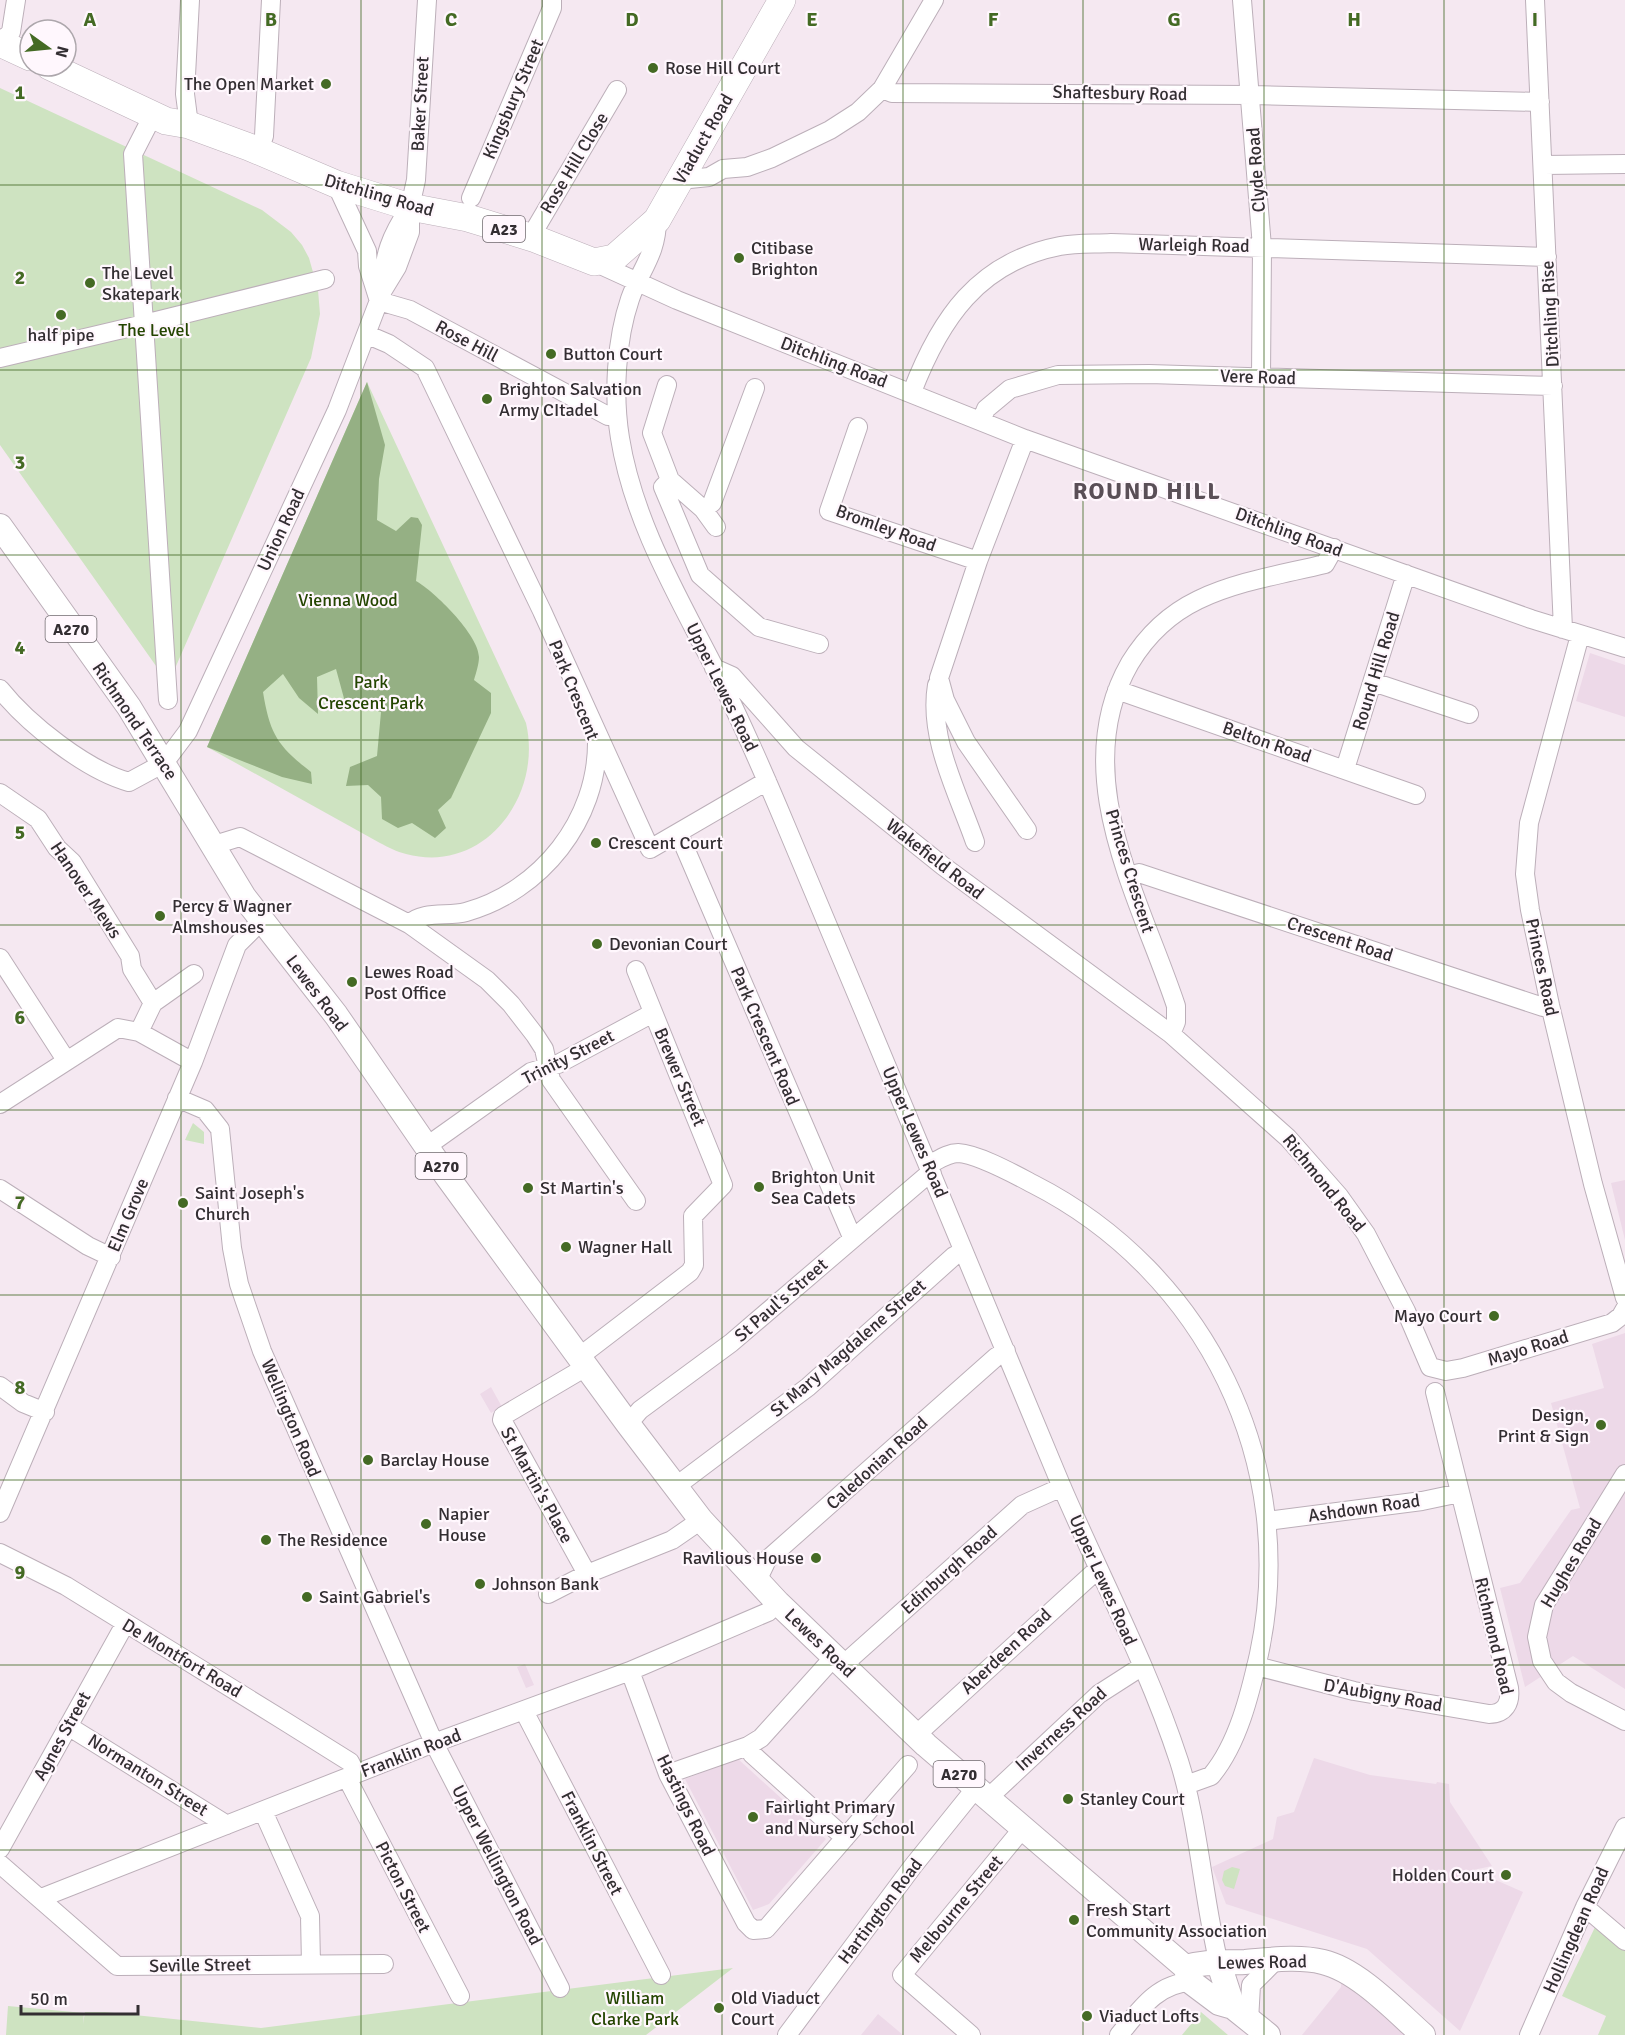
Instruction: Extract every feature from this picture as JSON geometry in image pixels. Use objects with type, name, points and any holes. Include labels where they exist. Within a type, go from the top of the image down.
[{"type":"highway","name":"Viaduct Road","points":[[657,220],[782,0]]},
{"type":"highway","points":[[0,43],[18,51]]},
{"type":"highway","name":"Ditchling Road","points":[[74,78],[153,115],[178,125],[189,125],[259,151],[336,184],[410,207],[468,218],[533,238],[594,262]]},
{"type":"highway","points":[[594,262],[614,258],[657,220]]},
{"type":"main road","name":"Richmond Terrace","points":[[0,526],[129,707],[261,921]]},
{"type":"main road","name":"Lewes Road","points":[[261,921],[316,989],[512,1265],[586,1357],[628,1424],[675,1487],[757,1581],[916,1735],[981,1794],[1023,1828],[1220,2003],[1236,2005],[1268,2035]]},
{"type":"main road","name":"Lewes Road","points":[[1188,1975],[1202,1961],[1219,1964],[1300,1959],[1334,1965],[1354,1977],[1424,2035]]},
{"type":"main road","name":"Upper Lewes Road","points":[[1219,1964],[1236,2005]]},
{"type":"street","points":[[0,43],[11,33],[16,0]]},
{"type":"street","points":[[189,125],[184,94],[190,0]]},
{"type":"street","points":[[259,151],[264,136],[271,0]]},
{"type":"street","name":"Baker Street","points":[[410,207],[416,180],[427,0]]},
{"type":"street","name":"Kingsbury Street","points":[[471,198],[552,8],[552,0]]},
{"type":"street","points":[[680,180],[709,177],[723,169],[747,167],[772,158],[830,130],[867,106],[882,89],[934,0]]},
{"type":"street","name":"Clyde Road","points":[[1242,0],[1262,247],[1261,377]]},
{"type":"street","name":"Ditchling Rise","points":[[1534,0],[1544,165],[1553,386],[1571,632]]},
{"type":"street","name":"Shaftesbury Road","points":[[882,89],[892,93],[1251,95],[1540,102]]},
{"type":"street","name":"Rose Hill Close","points":[[533,238],[537,226],[617,90]]},
{"type":"street","points":[[153,115],[133,154],[168,700]]},
{"type":"street","points":[[695,152],[705,161],[723,169]]},
{"type":"street","points":[[1544,165],[1625,164]]},
{"type":"street","points":[[336,184],[367,251],[368,266],[381,296]]},
{"type":"street","name":"Union Road","points":[[164,764],[188,731],[337,410],[368,335],[381,296],[397,267],[410,232],[410,207]]},
{"type":"street","name":"Viaduct Road","points":[[636,282],[648,264],[657,237],[657,220]]},
{"type":"street","name":"Warleigh Road","points":[[912,392],[926,354],[959,303],[992,274],[1033,255],[1062,246],[1111,243],[1547,257]]},
{"type":"street","name":"Ditchling Road","points":[[594,262],[636,282],[1024,439],[1571,632],[1625,648]]},
{"type":"street","points":[[0,358],[325,279]]},
{"type":"street","name":"Upper Lewes Road","points":[[636,282],[622,333],[617,416],[633,494],[671,583],[767,781],[1062,1487],[1142,1667],[1178,1757],[1219,1964]]},
{"type":"street","name":"Rose Hill","points":[[381,296],[608,416],[617,416]]},
{"type":"street","name":"Park Crescent","points":[[368,335],[389,344],[425,368],[542,611],[597,737],[596,769],[574,825],[553,859],[536,877],[492,904],[459,914],[418,917],[409,924]]},
{"type":"street","name":"Vere Road","points":[[981,421],[986,409],[997,398],[1022,384],[1046,376],[1149,374],[1553,386]]},
{"type":"street","points":[[667,385],[652,433],[666,484],[700,574],[759,627],[819,644]]},
{"type":"street","points":[[703,509],[712,503],[755,388]]},
{"type":"street","name":"Bromley Road","points":[[860,436],[829,511],[978,561]]},
{"type":"street","points":[[975,842],[938,730],[935,701],[939,678],[978,561],[1024,439]]},
{"type":"street","points":[[633,494],[666,484]]},
{"type":"street","points":[[666,484],[703,509],[716,527]]},
{"type":"street","name":"Princes Crescent","points":[[1171,1034],[1176,1022],[1176,1006],[1113,826],[1106,768],[1107,734],[1117,690],[1138,651],[1168,618],[1215,593],[1325,564],[1334,548]]},
{"type":"street","name":"Round Hill Road","points":[[1345,769],[1406,574]]},
{"type":"street","name":"Princes Road","points":[[1571,632],[1543,765],[1528,823],[1525,852],[1528,898],[1593,1184],[1624,1307]]},
{"type":"street","name":"Wakefield Road","points":[[714,668],[732,676],[796,748],[866,805],[943,866],[1171,1034]]},
{"type":"street","points":[[939,678],[945,700],[962,735],[1027,830]]},
{"type":"street","points":[[1373,682],[1469,714]]},
{"type":"street","points":[[0,689],[45,733],[65,748],[121,780],[129,782],[164,764]]},
{"type":"street","name":"Belton Road","points":[[1117,690],[1416,795]]},
{"type":"street","points":[[597,737],[650,849],[767,781]]},
{"type":"street","name":"Hanover Mews","points":[[0,793],[38,819],[57,848],[72,862],[130,956],[132,969],[153,1003]]},
{"type":"street","name":"Park Crescent Road","points":[[679,834],[852,1237]]},
{"type":"street","points":[[214,845],[240,837],[409,924],[471,967],[504,996],[544,1049],[551,1080],[636,1201]]},
{"type":"street","name":"Crescent Road","points":[[1129,876],[1139,873],[1543,1007],[1551,1005]]},
{"type":"street","name":"Elm Grove","points":[[0,1513],[193,1062],[237,945],[261,921]]},
{"type":"street","points":[[0,958],[66,1060]]},
{"type":"street","name":"Brewer Street","points":[[636,970],[723,1185]]},
{"type":"street","points":[[139,1032],[153,1003],[194,974]]},
{"type":"street","name":"Trinity Street","points":[[427,1146],[531,1072],[558,1064],[653,1013]]},
{"type":"street","points":[[0,1104],[118,1028],[139,1032],[193,1062]]},
{"type":"street","name":"Richmond Road","points":[[1171,1034],[1288,1138],[1339,1196],[1382,1262],[1430,1367]]},
{"type":"street","name":"Wellington Road","points":[[177,1098],[205,1110],[220,1129],[232,1248],[239,1284],[251,1320],[290,1417],[434,1743]]},
{"type":"street","name":"St Paul's Street","points":[[628,1424],[640,1410],[731,1343],[852,1237],[925,1177],[930,1170],[958,1153],[1024,1179],[1068,1204],[1099,1225],[1158,1280],[1198,1332],[1240,1407],[1259,1471],[1267,1521],[1268,1591],[1256,1666],[1241,1717],[1214,1773],[1207,1779],[1185,1785]]},
{"type":"street","name":"St Martin's Place","points":[[587,1574],[503,1425],[503,1416],[586,1357],[690,1272],[694,1265],[693,1216],[723,1185]]},
{"type":"street","points":[[0,1189],[88,1246],[111,1257]]},
{"type":"street","name":"St Mary Magdalene Street","points":[[675,1487],[808,1386],[954,1256],[963,1251]]},
{"type":"street","name":"Mayo Road","points":[[1430,1367],[1446,1371],[1463,1368],[1605,1325],[1624,1307]]},
{"type":"street","name":"Caledonian Road","points":[[757,1581],[767,1560],[996,1357],[1006,1351]]},
{"type":"street","points":[[0,1386],[23,1403],[45,1412]]},
{"type":"street","name":"Richmond Road","points":[[1435,1392],[1509,1688],[1508,1704]]},
{"type":"street","name":"Hughes Road","points":[[1625,1474],[1544,1605],[1537,1637],[1542,1661],[1556,1682],[1571,1694],[1625,1721]]},
{"type":"street","name":"Edinburgh Road","points":[[748,1746],[761,1738],[839,1661],[1022,1505],[1062,1487]]},
{"type":"street","name":"Ashdown Road","points":[[1267,1521],[1422,1501],[1460,1493]]},
{"type":"street","points":[[548,1594],[587,1574],[672,1540],[702,1520]]},
{"type":"street","name":"De Montfort Road","points":[[0,1553],[57,1581],[350,1762],[352,1776]]},
{"type":"street","name":"Aberdeen Road","points":[[916,1735],[1098,1569]]},
{"type":"street","name":"Franklin Road","points":[[41,1898],[434,1743],[630,1671],[768,1612],[778,1603]]},
{"type":"street","name":"Agnes Street","points":[[0,1849],[125,1624]]},
{"type":"street","name":"D'Aubigny Road","points":[[1256,1666],[1343,1689],[1489,1714],[1500,1712],[1508,1704]]},
{"type":"street","name":"Inverness Road","points":[[981,1794],[1099,1694],[1142,1667]]},
{"type":"street","name":"Hastings Road","points":[[630,1671],[668,1774],[746,1923],[756,1931],[766,1929],[845,1838]]},
{"type":"street","name":"Franklin Street","points":[[524,1711],[661,1975]]},
{"type":"street","name":"Normanton Street","points":[[68,1726],[227,1825]]},
{"type":"street","name":"Upper Wellington Road","points":[[434,1743],[560,1988]]},
{"type":"street","points":[[668,1774],[748,1746],[752,1754],[845,1838],[908,1765]]},
{"type":"street","name":"Picton Street","points":[[352,1776],[460,1996]]},
{"type":"street","name":"Hartington Road","points":[[787,2035],[913,1866],[981,1794]]},
{"type":"street","points":[[263,1811],[310,1916],[311,1964]]},
{"type":"street","name":"Hollingdean Road","points":[[1529,2035],[1585,1907],[1625,1827]]},
{"type":"street","name":"Melbourne Street","points":[[971,2035],[902,1975],[1023,1828]]},
{"type":"street","name":"Seville Street","points":[[0,1864],[117,1966],[384,1964]]},
{"type":"street","points":[[1585,1907],[1625,1941]]},
{"type":"street","points":[[1236,2005],[1251,1985],[1276,1960]]},
{"type":"street","points":[[1119,2035],[1155,1994],[1188,1975]]},
{"type":"street","points":[[1522,2035],[1528,2022],[1539,2014]]},
{"type":"shaded area","points":[[1590,653],[1625,665],[1625,717],[1576,701]]},
{"type":"shaded area","points":[[1625,1180],[1625,1240],[1611,1183]]},
{"type":"shaded area","points":[[1625,1333],[1625,1689],[1573,1656],[1525,1687],[1500,1588],[1520,1583],[1571,1510],[1580,1508],[1551,1403],[1604,1388],[1592,1344]]},
{"type":"shaded area","points":[[491,1387],[502,1407],[491,1413],[480,1394]]},
{"type":"shaded area","points":[[525,1664],[534,1685],[526,1688],[517,1667]]},
{"type":"shaded area","points":[[1314,1758],[1370,1775],[1449,1784],[1450,1802],[1492,1866],[1473,1870],[1523,1892],[1460,2031],[1367,1949],[1226,1904],[1212,1867],[1273,1839],[1277,1817],[1294,1812]]},
{"type":"shaded area","name":"Fairlight Primary and Nursery School","points":[[738,1759],[826,1839],[769,1904],[753,1910],[685,1779]]},
{"type":"shaded area","points":[[1341,1981],[1407,2035],[1302,2035],[1341,1987]]},
{"type":"shaded area","points":[[878,2014],[890,2024],[903,2035],[861,2035]]},
{"type":"green space","name":"The Level","points":[[0,88],[262,210],[291,232],[309,258],[318,290],[320,314],[311,358],[173,673],[161,673],[0,445]]},
{"type":"green space","name":"Vienna Wood","points":[[367,382],[526,723],[529,750],[525,777],[516,802],[502,824],[483,841],[460,853],[434,857],[406,854],[389,848],[207,747]]},
{"type":"green space","name":"Vienna Wood","points":[[367,382],[385,445],[379,479],[377,520],[396,531],[411,517],[418,518],[422,525],[416,581],[454,614],[472,637],[479,657],[474,680],[491,693],[491,713],[451,798],[438,810],[446,828],[435,838],[412,823],[398,828],[382,819],[381,797],[368,785],[346,786],[350,767],[377,756],[381,712],[345,702],[336,669],[317,677],[318,714],[299,698],[283,674],[263,692],[269,719],[277,738],[291,755],[311,772],[312,784],[282,777],[207,747]]},
{"type":"green space","points":[[193,1123],[204,1132],[204,1144],[185,1140]]},
{"type":"green space","points":[[1232,1867],[1240,1869],[1234,1889],[1225,1886],[1222,1880],[1224,1871]]},
{"type":"green space","points":[[1597,1923],[1625,1948],[1625,2035],[1598,2035],[1606,2016],[1562,1996]]},
{"type":"green space","name":"William Clarke Park","points":[[733,1968],[646,2035],[6,2035],[8,2006],[84,2013],[83,2024],[85,2012],[105,2012],[261,2028]]},
{"type":"green space","points":[[1201,2012],[1228,2035],[1182,2035]]},
{"type":"place","name":"Rose Hill Court","points":[[653,68]]},
{"type":"place","name":"The Open Market","points":[[326,84]]},
{"type":"place","name":"Citibase Brighton","points":[[739,258]]},
{"type":"place","name":"The Level Skatepark","points":[[90,283]]},
{"type":"place","name":"half pipe","points":[[61,315]]},
{"type":"place","name":"Button Court","points":[[551,354]]},
{"type":"place","name":"Brighton Salvation Army CItadel","points":[[487,399]]},
{"type":"place","name":"Crescent Court","points":[[596,843]]},
{"type":"place","name":"Percy & Wagner Almshouses","points":[[160,916]]},
{"type":"place","name":"Devonian Court","points":[[597,944]]},
{"type":"place","name":"Lewes Road Post Office","points":[[352,982]]},
{"type":"place","name":"Brighton Unit Sea Cadets","points":[[759,1187]]},
{"type":"place","name":"St Martin's","points":[[528,1188]]},
{"type":"place","name":"Saint Joseph's Church","points":[[183,1203]]},
{"type":"place","name":"Wagner Hall","points":[[566,1247]]},
{"type":"place","name":"Mayo Court","points":[[1494,1316]]},
{"type":"place","name":"Design, Print & Sign","points":[[1601,1425]]},
{"type":"place","name":"Barclay House","points":[[368,1460]]},
{"type":"place","name":"Napier House","points":[[426,1524]]},
{"type":"place","name":"The Residence","points":[[266,1540]]},
{"type":"place","name":"Ravilious House","points":[[816,1558]]},
{"type":"place","name":"Johnson Bank","points":[[480,1584]]},
{"type":"place","name":"Saint Gabriel's","points":[[307,1597]]},
{"type":"place","name":"Stanley Court","points":[[1068,1799]]},
{"type":"place","name":"Fairlight Primary and Nursery School","points":[[753,1817]]},
{"type":"place","name":"Holden Court","points":[[1506,1875]]},
{"type":"place","name":"Fresh Start Community Association","points":[[1074,1920]]},
{"type":"place","name":"Old Viaduct Court","points":[[719,2008]]},
{"type":"place","name":"Viaduct Lofts","points":[[1087,2016]]},
{"type":"district","name":"ROUND HILL","points":[[1147,491]]},
{"type":"park label","name":"Park Crescent Park","points":[[371,692]]}]
